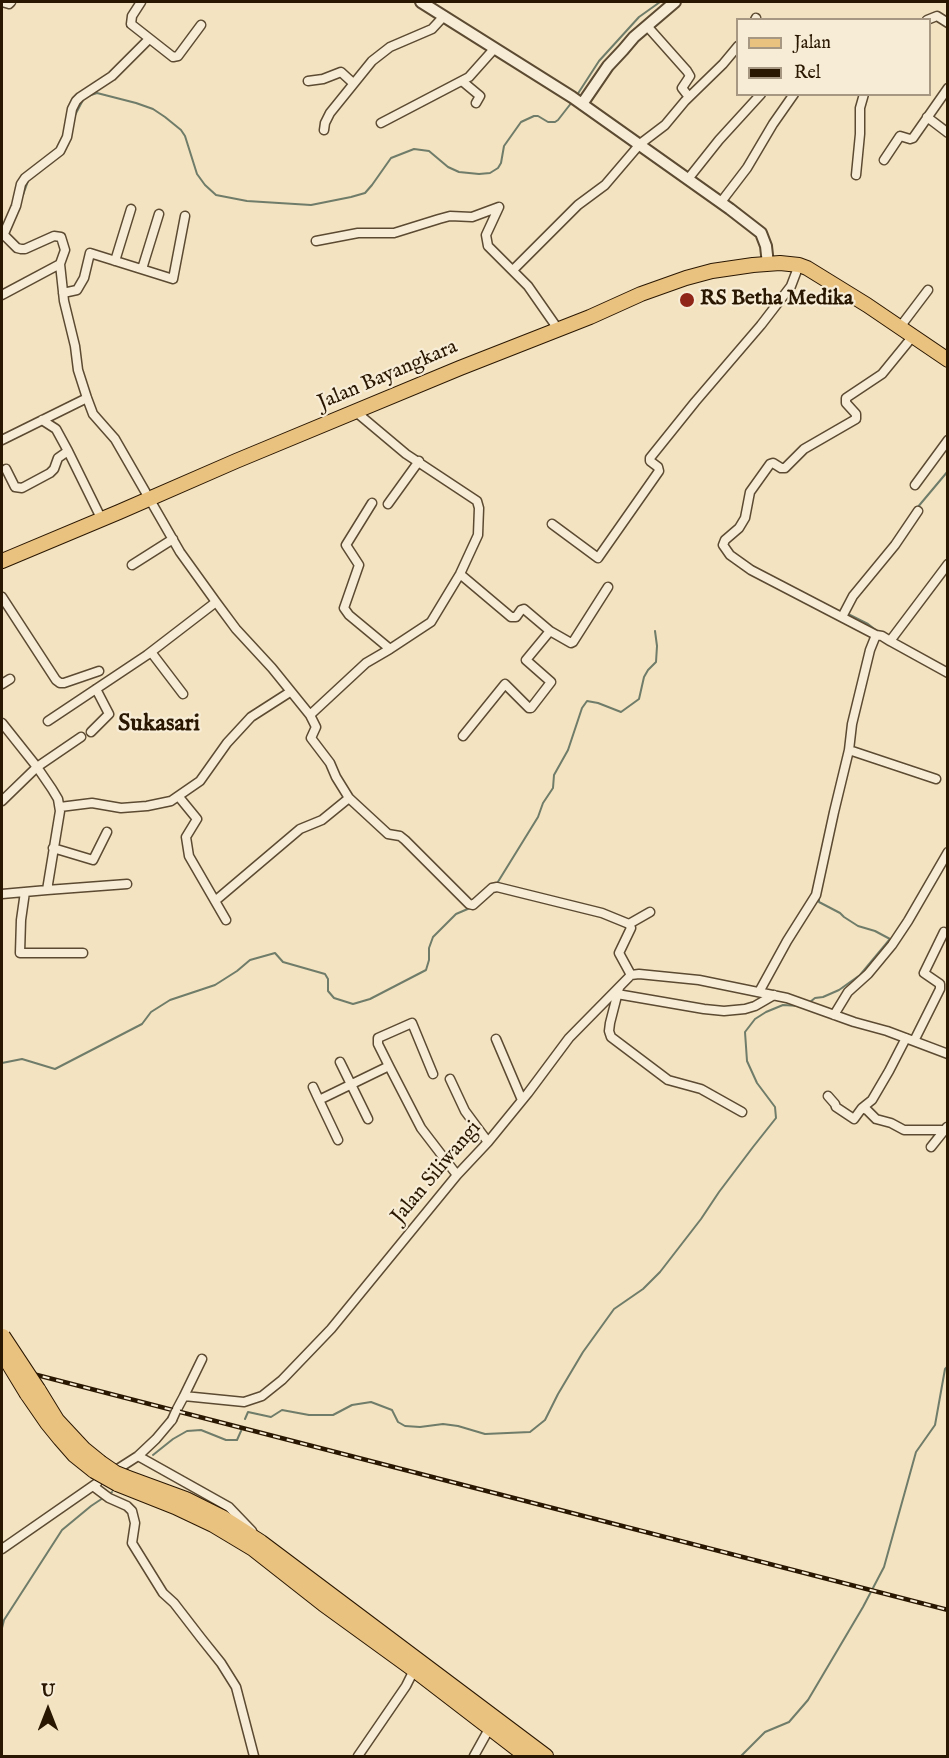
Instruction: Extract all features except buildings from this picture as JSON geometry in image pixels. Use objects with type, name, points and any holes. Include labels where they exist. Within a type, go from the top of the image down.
[{"type":"main road","name":"Jalan Bayangkara","points":[[2,561],[236,461],[654,289],[723,269],[768,264],[799,265]]},
{"type":"main road","points":[[799,265],[832,282],[948,360]]},
{"type":"main road","points":[[2,1335],[32,1391]]},
{"type":"main road","points":[[2,1353],[97,1467],[117,1473],[121,1481],[213,1526],[253,1549],[526,1756]]},
{"type":"main road","points":[[121,1481],[186,1499],[222,1517],[261,1542],[546,1756]]},
{"type":"street","points":[[2,2],[9,4],[11,2]]},
{"type":"street","points":[[141,2],[132,16],[131,23],[173,57],[176,57],[201,25]]},
{"type":"street","points":[[582,104],[608,66],[634,37],[675,2]]},
{"type":"street","points":[[425,3],[572,97],[721,202],[761,233],[768,264]]},
{"type":"street","points":[[324,130],[330,113],[372,61],[400,42],[432,29],[444,16]]},
{"type":"street","points":[[931,19],[938,16],[948,23]]},
{"type":"street","points":[[646,26],[687,71],[690,76],[682,88],[689,97]]},
{"type":"street","points":[[149,39],[112,76],[76,101],[72,109],[67,137],[60,151],[24,178],[9,226],[2,234],[21,249],[54,236],[60,236],[64,242],[65,250],[60,264],[63,293],[78,370],[93,414],[115,439],[180,552],[236,629],[272,668],[310,716],[316,728],[311,738],[330,763],[349,798],[388,834],[400,836],[405,840],[470,904],[473,905],[492,888],[497,887],[602,913],[630,924]]},
{"type":"street","points":[[513,270],[578,205],[605,185],[640,144],[665,125],[736,48]]},
{"type":"street","points":[[381,123],[462,81],[478,69],[494,49]]},
{"type":"street","points":[[308,81],[323,79],[340,72],[353,83]]},
{"type":"street","points":[[462,81],[480,96],[476,103]]},
{"type":"street","points":[[884,160],[900,136],[912,139],[948,88]]},
{"type":"street","points":[[688,179],[719,140],[759,96]]},
{"type":"street","points":[[721,202],[747,168],[793,96]]},
{"type":"street","points":[[856,175],[860,108],[863,96]]},
{"type":"street","points":[[927,117],[948,133]]},
{"type":"street","points":[[316,241],[358,233],[394,233],[450,216],[472,217],[500,207],[486,235],[488,246],[528,286],[558,329]]},
{"type":"street","points":[[115,261],[131,209]]},
{"type":"street","points":[[142,269],[159,214]]},
{"type":"street","points":[[63,293],[77,290],[84,278],[90,253],[173,279],[185,216]]},
{"type":"street","points":[[2,295],[60,264]]},
{"type":"street","points":[[552,524],[598,558],[659,471],[650,458],[761,325],[791,286],[799,265]]},
{"type":"street","points":[[900,327],[928,290]]},
{"type":"street","points":[[913,336],[882,374],[846,398],[846,403],[856,414],[856,419],[804,449],[785,468],[770,464],[750,492],[745,518],[723,545],[730,555],[751,570],[876,635],[890,640],[948,673]]},
{"type":"street","points":[[2,440],[87,398]]},
{"type":"street","points":[[310,716],[366,663],[431,622],[460,574],[478,535],[480,525],[478,504],[471,497],[406,454],[356,412]]},
{"type":"street","points":[[42,420],[56,429],[102,520]]},
{"type":"street","points":[[915,485],[948,440]]},
{"type":"street","points":[[6,469],[15,487],[22,488],[50,473],[58,458],[68,451]]},
{"type":"street","points":[[388,504],[418,460]]},
{"type":"street","points":[[372,503],[346,545],[359,565],[344,609],[390,649]]},
{"type":"street","points":[[842,617],[853,596],[895,546],[918,511]]},
{"type":"street","points":[[132,565],[173,539]]},
{"type":"street","points":[[890,640],[946,570]]},
{"type":"street","points":[[460,574],[511,617],[516,617],[524,609],[550,631],[571,643],[608,587]]},
{"type":"street","points":[[2,597],[56,680],[64,683],[99,671]]},
{"type":"street","points":[[48,721],[151,652],[216,602]]},
{"type":"street","points":[[463,736],[505,684],[531,708],[551,682],[526,660],[550,631]]},
{"type":"street","points":[[759,992],[787,940],[816,895],[849,750],[855,713],[870,650],[876,635]]},
{"type":"street","points":[[151,652],[183,694]]},
{"type":"street","points":[[2,684],[10,679]]},
{"type":"street","points":[[91,732],[109,714],[96,689]]},
{"type":"street","points":[[60,807],[88,802],[114,807],[147,806],[171,801],[200,781],[227,743],[251,717],[290,692]]},
{"type":"street","points":[[2,723],[37,766],[58,799],[60,815],[47,890]]},
{"type":"street","points":[[2,801],[37,766],[81,736]]},
{"type":"street","points":[[849,750],[936,779]]},
{"type":"street","points":[[179,796],[197,819],[186,837],[189,856],[226,920]]},
{"type":"street","points":[[215,901],[300,829],[322,820],[349,798]]},
{"type":"street","points":[[53,848],[92,860],[106,832]]},
{"type":"street","points":[[834,1015],[848,992],[873,968],[892,945],[948,852]]},
{"type":"street","points":[[2,894],[128,884]]},
{"type":"street","points":[[24,892],[20,953],[83,953]]},
{"type":"street","points":[[630,924],[650,912]]},
{"type":"street","points":[[630,924],[631,928],[619,953],[631,975],[659,975],[699,980],[774,995],[910,1039],[948,1054]]},
{"type":"street","points":[[828,1096],[836,1107],[854,1119],[872,1100],[944,985],[924,973],[944,932]]},
{"type":"street","name":"Jalan Siliwangi","points":[[184,1396],[244,1402],[262,1396],[282,1380],[331,1329],[457,1175],[488,1142],[569,1038],[585,1020],[618,991],[631,975]]},
{"type":"street","points":[[742,1112],[701,1089],[668,1080],[611,1037],[609,1031],[618,991],[724,1011],[745,1009],[774,995]]},
{"type":"street","points":[[433,1074],[412,1023],[378,1038],[378,1044],[421,1128],[457,1175]]},
{"type":"street","points":[[496,1039],[522,1100]]},
{"type":"street","points":[[340,1062],[368,1119]]},
{"type":"street","points":[[319,1100],[389,1066]]},
{"type":"street","points":[[450,1079],[465,1111],[488,1142]]},
{"type":"street","points":[[313,1087],[338,1140]]},
{"type":"street","points":[[862,1108],[876,1119],[904,1130],[947,1128]]},
{"type":"street","points":[[931,1147],[947,1128]]},
{"type":"street","points":[[2,1549],[138,1456],[156,1439],[174,1415],[202,1359]]},
{"type":"street","points":[[138,1456],[229,1507],[261,1542]]},
{"type":"street","points":[[93,1486],[128,1506],[132,1511],[135,1524],[132,1543],[163,1593],[201,1638],[233,1682],[256,1754]]},
{"type":"street","points":[[358,1756],[406,1686],[414,1670]]},
{"type":"street","points":[[474,1756],[489,1729]]},
{"type":"waterway","points":[[577,95],[599,61],[639,17],[660,2]]},
{"type":"waterway","points":[[88,96],[97,93],[136,103],[153,109],[165,117],[185,136],[197,174],[216,195],[247,201],[311,205],[365,193],[391,158],[414,149],[429,151],[448,167],[459,172],[490,173],[498,168],[504,146],[521,122],[534,116],[548,122],[555,122],[572,102]]},
{"type":"waterway","points":[[74,117],[84,98]]},
{"type":"waterway","points":[[23,195],[28,181]]},
{"type":"waterway","points":[[917,508],[948,471]]},
{"type":"waterway","points":[[846,613],[877,631]]},
{"type":"waterway","points":[[496,885],[553,788],[554,775],[568,750],[582,708],[587,701],[621,712],[639,699],[644,677],[656,662],[655,631]]},
{"type":"waterway","points":[[810,1002],[839,990],[860,975],[890,939],[858,926],[819,902],[819,896]]},
{"type":"waterway","points":[[2,1063],[22,1059],[55,1069],[142,1024],[151,1012],[170,1000],[215,985],[250,960],[275,953],[283,962],[325,974],[328,979],[328,991],[334,998],[353,1004],[370,999],[426,970],[433,937],[456,914],[470,908]]},
{"type":"waterway","points":[[245,1419],[248,1412],[271,1417],[282,1410],[309,1415],[333,1415],[352,1405],[371,1402],[392,1410],[398,1422],[405,1426],[443,1424],[485,1434],[530,1432],[545,1420],[583,1352],[614,1309],[643,1289],[660,1272],[776,1118],[775,1107],[757,1083],[747,1061],[745,1032],[755,1019],[766,1012],[783,1005],[800,1006]]},
{"type":"waterway","points":[[741,1756],[765,1732],[789,1722],[808,1700],[863,1607],[884,1567],[916,1452],[935,1425],[945,1369],[948,1366]]},
{"type":"waterway","points":[[153,1455],[187,1431],[201,1430],[226,1440],[237,1440],[241,1431]]},
{"type":"waterway","points":[[2,1628],[4,1620],[62,1530],[112,1492]]},
{"type":"railway","points":[[2,1366],[948,1610]]},
{"type":"place","name":"RS Betha Medika","points":[[687,300]]},
{"type":"district","name":"Sukasari","points":[[159,725]]}]
